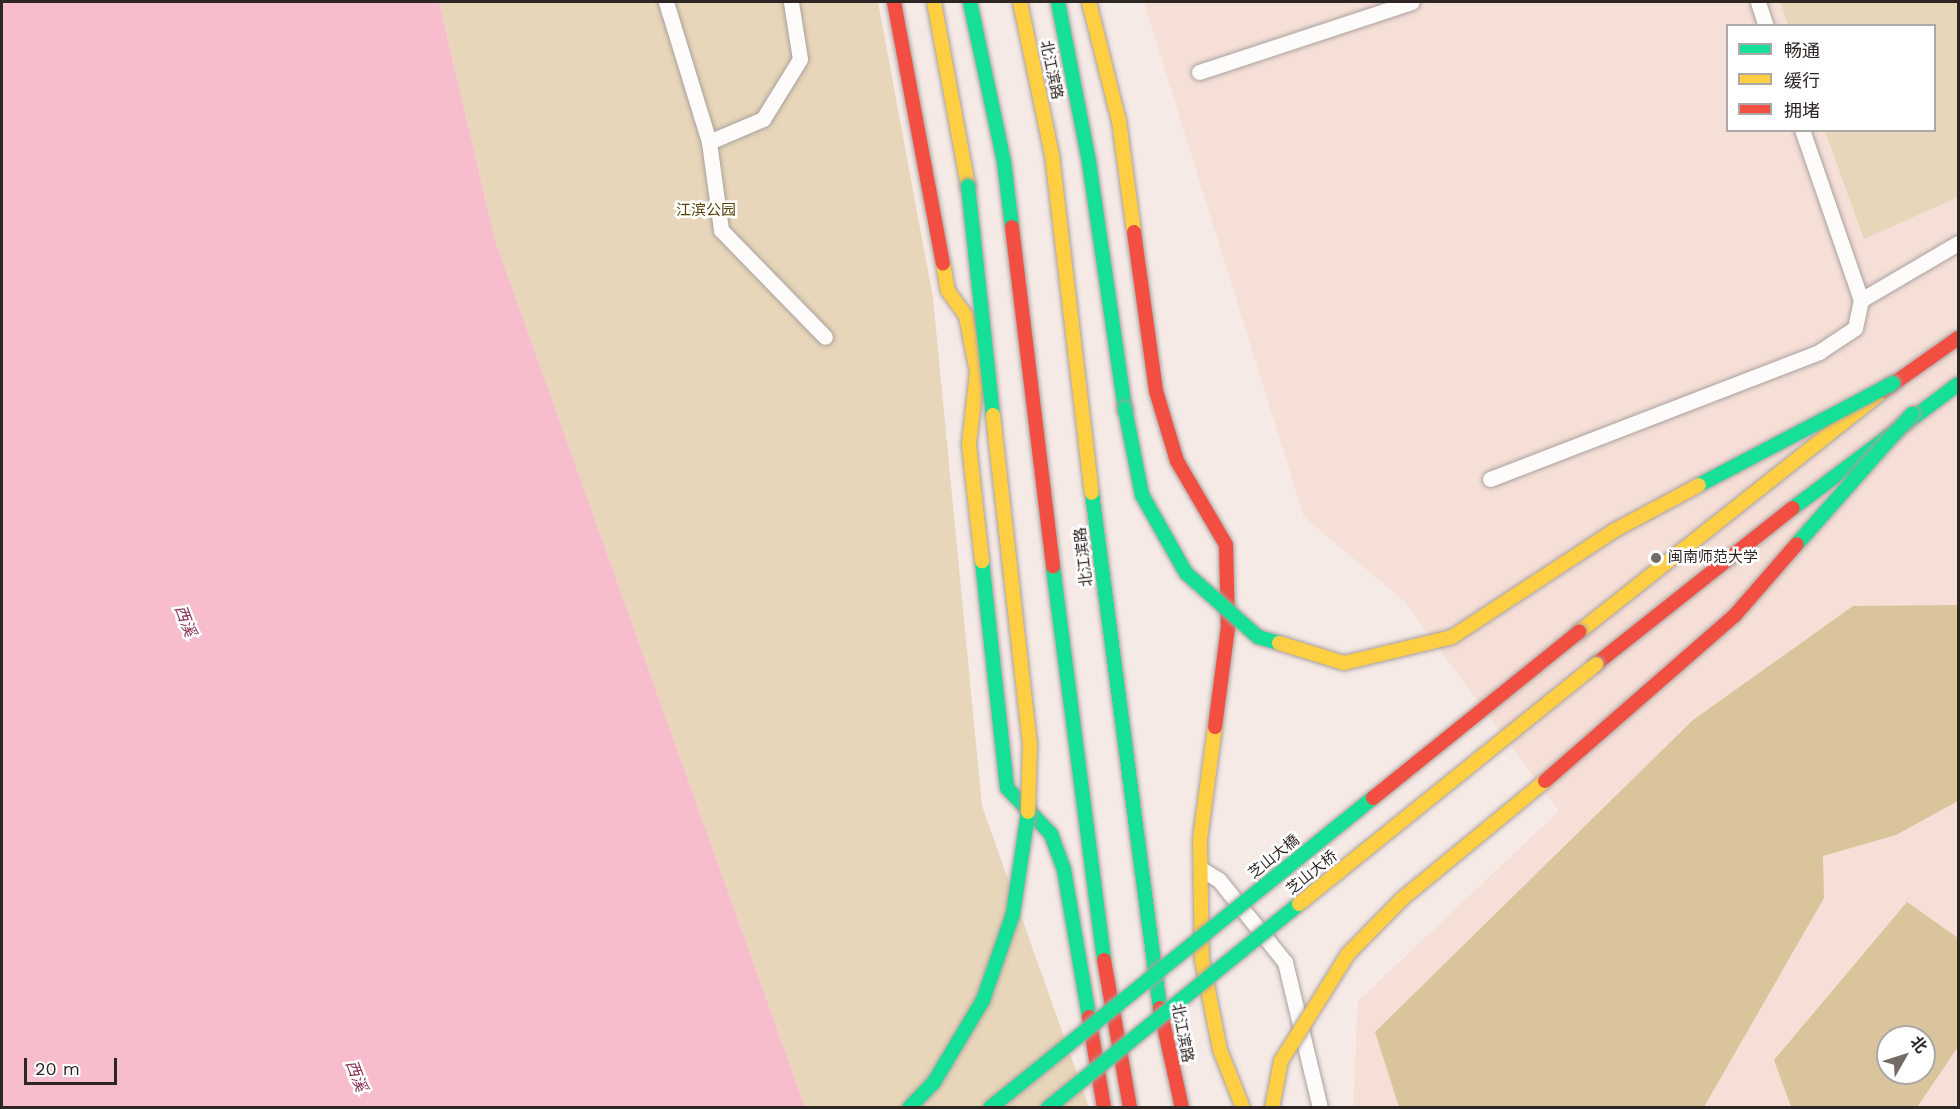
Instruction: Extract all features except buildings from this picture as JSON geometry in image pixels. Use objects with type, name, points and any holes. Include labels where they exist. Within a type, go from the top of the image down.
[{"type":"main road","points":[[894,2],[948,291],[966,316],[977,372],[969,445],[1007,788],[1051,834],[1064,870],[1104,1107]]},
{"type":"main road","points":[[909,1107],[934,1083],[983,1000],[1013,914],[1028,830],[1030,743],[968,186],[934,2]]},
{"type":"main road","points":[[970,2],[1004,162],[1089,871],[1130,1107]]},
{"type":"main road","name":"北江滨路","points":[[1020,2],[1052,155],[1137,865],[1165,1041],[1182,1107]]},
{"type":"main road","points":[[1058,2],[1089,162],[1125,409],[1142,495],[1186,573],[1258,637],[1344,663],[1452,637],[1615,530],[1893,383],[1959,338]]},
{"type":"main road","points":[[1089,2],[1119,122],[1156,392],[1177,461],[1227,545],[1228,627],[1199,867],[1202,960],[1220,1050],[1243,1107]]},
{"type":"main road","name":"芝山大橋","points":[[990,1107],[1578,632],[1893,383]]},
{"type":"main road","points":[[1272,1107],[1281,1061],[1348,954],[1402,899],[1630,712],[1735,615],[1912,414],[1959,384]]},
{"type":"main road","name":"芝山大桥","points":[[1048,1107],[1596,664],[1912,414]]},
{"type":"lane","points":[[666,2],[710,142],[721,230],[825,337]]},
{"type":"lane","points":[[710,142],[763,119],[800,59],[791,2]]},
{"type":"lane","points":[[1199,72],[1412,2]]},
{"type":"lane","points":[[1758,2],[1765,24]]},
{"type":"lane","points":[[1490,479],[1827,348],[1855,328],[1861,300],[1803,132]]},
{"type":"lane","points":[[1861,300],[1959,243]]},
{"type":"lane","points":[[1199,867],[1218,880],[1285,962],[1320,1107]]},
{"type":"shaded area","name":"闽南师范大学","points":[[1144,2],[1958,2],[1958,1107],[1353,1107],[1358,1001],[1559,811],[1403,600],[1304,517]]},
{"type":"shaded area","points":[[1958,605],[1958,801],[1896,835],[1823,856],[1824,898],[1704,1107],[1399,1107],[1375,1032],[1693,720],[1853,606]]},
{"type":"shaded area","points":[[1907,902],[1958,938],[1958,1047],[1936,1079],[1936,1025],[1876,1025],[1876,1085],[1932,1085],[1917,1107],[1791,1107],[1774,1060]]},
{"type":"green space","name":"江滨公园","points":[[439,2],[878,2],[933,298],[982,806],[1089,1107],[805,1107],[495,240]]},
{"type":"green space","points":[[1780,2],[1958,2],[1958,197],[1864,239],[1825,132],[1936,132],[1936,24],[1788,24]]},
{"type":"water","name":"西溪","points":[[2,2],[439,2],[495,240],[805,1107],[2,1107]]},
{"type":"traffic: fast","points":[[970,2],[1004,162],[1012,227]]},
{"type":"traffic: fast","points":[[1058,2],[1089,162],[1125,409]]},
{"type":"traffic: fast","points":[[968,186],[993,415]]},
{"type":"traffic: fast","points":[[1699,485],[1893,383]]},
{"type":"traffic: fast","points":[[1793,508],[1958,384]]},
{"type":"traffic: fast","points":[[1125,409],[1142,495],[1186,573],[1258,637],[1279,643]]},
{"type":"traffic: fast","points":[[1797,544],[1912,414]]},
{"type":"traffic: fast","points":[[1092,493],[1160,1008]]},
{"type":"traffic: fast","points":[[982,561],[1007,788],[1051,834],[1064,870],[1089,1017]]},
{"type":"traffic: fast","points":[[1053,567],[1104,960]]},
{"type":"traffic: fast","points":[[990,1108],[1373,798]]},
{"type":"traffic: fast","points":[[909,1108],[934,1082],[983,1000],[1013,914],[1028,812]]},
{"type":"traffic: fast","points":[[1048,1108],[1299,904]]},
{"type":"traffic: slow","points":[[934,2],[968,186]]},
{"type":"traffic: slow","points":[[1020,2],[1052,155],[1092,493]]},
{"type":"traffic: slow","points":[[1089,2],[1119,121],[1134,232]]},
{"type":"traffic: slow","points":[[943,263],[948,291],[966,316],[977,372],[969,445],[982,561]]},
{"type":"traffic: slow","points":[[1579,632],[1883,391]]},
{"type":"traffic: slow","points":[[993,415],[1030,743],[1028,812]]},
{"type":"traffic: slow","points":[[1279,643],[1344,663],[1452,637],[1615,530],[1699,485]]},
{"type":"traffic: slow","points":[[1299,904],[1596,664]]},
{"type":"traffic: slow","points":[[1215,727],[1200,839],[1202,960],[1220,1050],[1243,1108]]},
{"type":"traffic: slow","points":[[1272,1108],[1281,1061],[1348,954],[1402,899],[1545,781]]},
{"type":"traffic: jam","points":[[894,2],[943,263]]},
{"type":"traffic: jam","points":[[1012,227],[1053,567]]},
{"type":"traffic: jam","points":[[1134,232],[1156,391],[1177,461],[1226,545],[1228,627],[1215,727]]},
{"type":"traffic: jam","points":[[1883,391],[1958,338]]},
{"type":"traffic: jam","points":[[1596,664],[1793,508]]},
{"type":"traffic: jam","points":[[1545,781],[1735,615],[1797,544]]},
{"type":"traffic: jam","points":[[1373,798],[1579,632]]},
{"type":"traffic: jam","points":[[1104,960],[1130,1108]]},
{"type":"traffic: jam","points":[[1160,1008],[1182,1108]]},
{"type":"traffic: jam","points":[[1089,1017],[1104,1108]]},
{"type":"place","name":"闽南师范大学","points":[[1656,558]]}]
